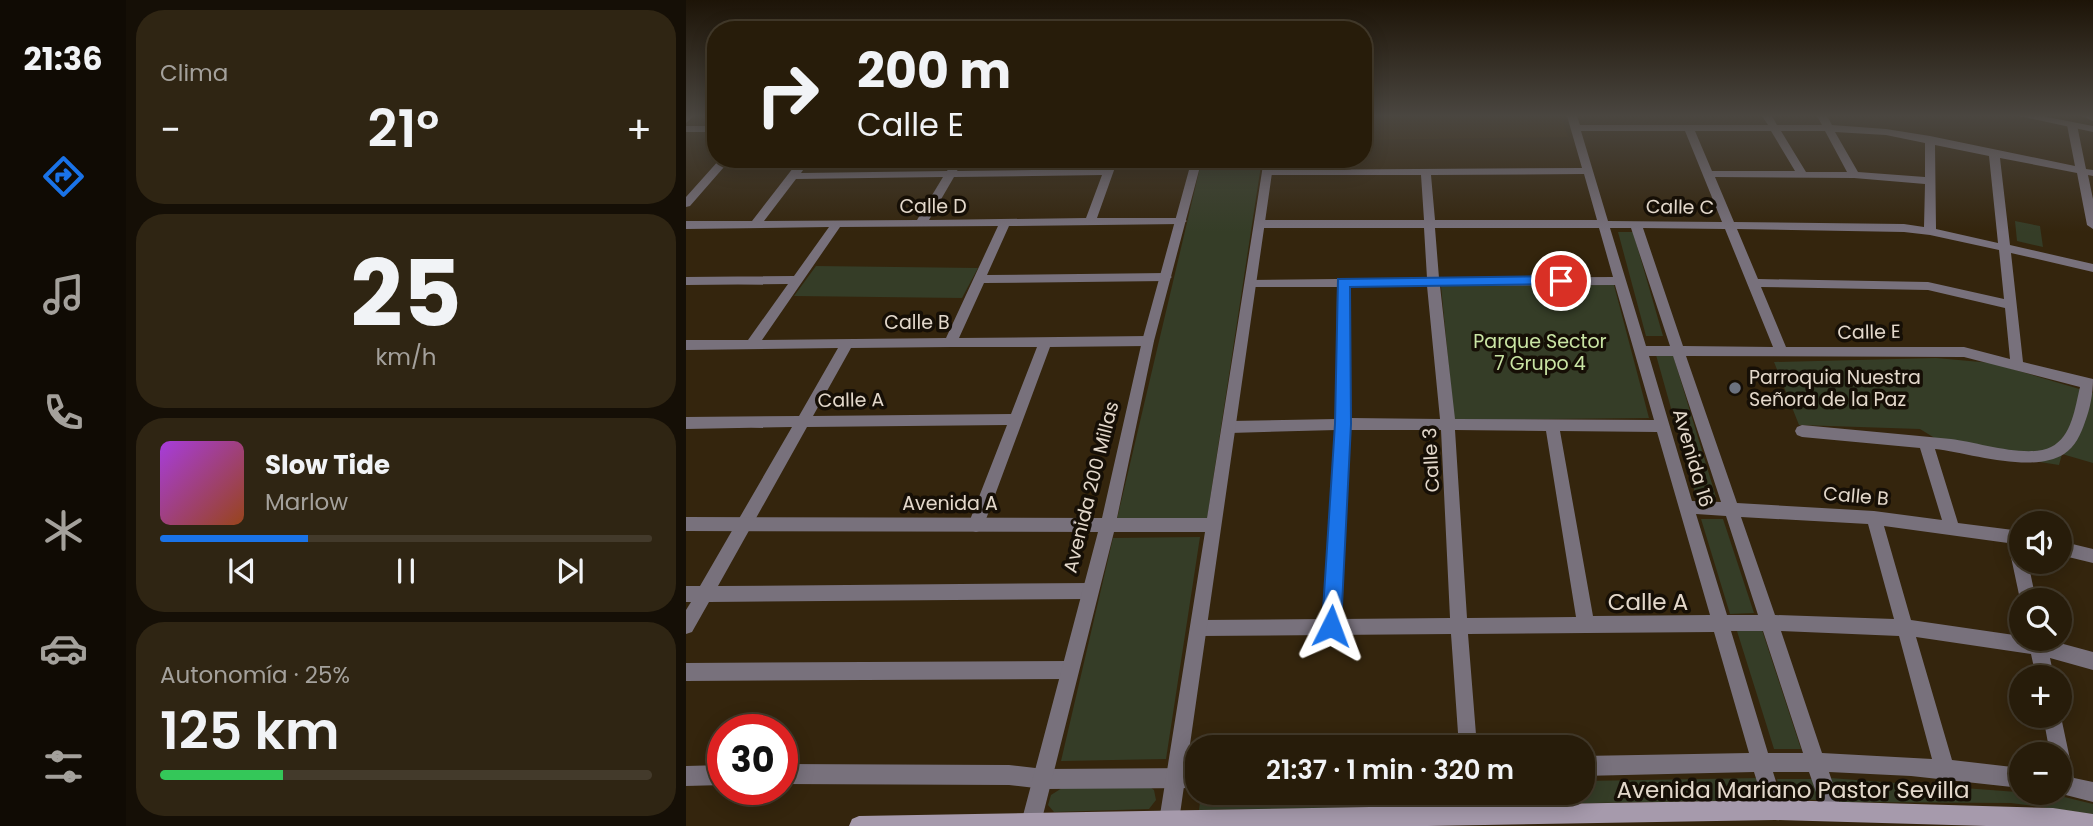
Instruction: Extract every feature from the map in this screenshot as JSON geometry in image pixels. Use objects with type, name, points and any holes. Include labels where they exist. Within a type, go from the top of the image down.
[{"type":"main road","name":"Avenida Mariano Pastor Sevilla","points":[[859,826],[1168,824],[1775,810],[2053,818],[2093,824]]},
{"type":"street","name":"Avenida 16","points":[[1583,155],[1775,810]]},
{"type":"street","points":[[1700,155],[1782,352]]},
{"type":"street","points":[[1790,155],[1802,174]]},
{"type":"street","points":[[1842,155],[1854,175]]},
{"type":"street","points":[[1930,155],[1930,231]]},
{"type":"street","points":[[1994,155],[2017,363]]},
{"type":"street","points":[[2006,155],[2087,172]]},
{"type":"street","points":[[2081,155],[2087,172],[2092,219]]},
{"type":"street","points":[[686,204],[718,168]]},
{"type":"street","points":[[755,225],[799,168]]},
{"type":"street","points":[[921,223],[954,168]]},
{"type":"street","points":[[1090,222],[1110,168]]},
{"type":"street","name":"Avenida 200 Millas","points":[[1031,825],[1108,525],[1148,341],[1195,168]]},
{"type":"street","points":[[1168,824],[1200,628],[1268,168]]},
{"type":"street","points":[[1331,168],[1588,171]]},
{"type":"street","name":"Calle 3","points":[[1426,171],[1433,281],[1448,424],[1467,735]]},
{"type":"street","points":[[793,176],[1109,172]]},
{"type":"street","points":[[1708,174],[1854,175],[1930,181]]},
{"type":"street","name":"Calle D","points":[[686,225],[1181,221]]},
{"type":"street","points":[[950,343],[1005,223]]},
{"type":"street","points":[[752,344],[837,224]]},
{"type":"street","name":"Calle C","points":[[1261,225],[1605,224],[1930,231],[2093,268]]},
{"type":"street","name":"Avenida 16","points":[[1636,225],[1832,811]]},
{"type":"street","points":[[979,279],[1166,278]]},
{"type":"street","points":[[686,281],[798,280]]},
{"type":"street","points":[[1252,282],[1621,281]]},
{"type":"street","points":[[1331,626],[1343,424],[1343,282]]},
{"type":"street","points":[[1753,283],[1928,286],[2011,305]]},
{"type":"street","name":"Calle B","points":[[686,345],[1148,341]]},
{"type":"street","points":[[976,524],[1045,342]]},
{"type":"street","points":[[686,626],[848,344]]},
{"type":"street","name":"Calle E","points":[[1642,351],[1964,352],[2017,363],[2091,384]]},
{"type":"street","points":[[1802,431],[1926,442],[2005,454],[2045,455],[2059,450],[2076,428],[2091,384]]},
{"type":"street","name":"Calle A","points":[[686,423],[1016,419]]},
{"type":"street","points":[[1230,427],[1343,424],[1663,426]]},
{"type":"street","points":[[1552,426],[1586,625]]},
{"type":"street","points":[[1926,442],[1952,527]]},
{"type":"street","name":"Calle B","points":[[1687,506],[1874,517],[2009,536]]},
{"type":"street","points":[[1874,517],[1944,767]]},
{"type":"street","name":"Avenida A","points":[[686,524],[1214,525]]},
{"type":"street","points":[[2072,551],[2093,556]]},
{"type":"street","points":[[686,594],[1089,591]]},
{"type":"street","name":"Calle A","points":[[1200,628],[1769,623],[1907,628],[2009,640]]},
{"type":"street","name":"Calle A","points":[[2064,651],[2093,660]]},
{"type":"street","points":[[686,672],[1069,670]]},
{"type":"street","name":"Avenida Mariano Pastor Sevilla","points":[[1595,766],[1816,762],[1944,767],[2009,776]]},
{"type":"street","points":[[798,774],[1185,779]]},
{"type":"street","points":[[686,776],[707,775]]},
{"type":"street","points":[[2072,786],[2093,792]]},
{"type":"shaded area","points":[[847,168],[901,168],[900,170],[846,170]]},
{"type":"green space","points":[[1200,168],[1261,168],[1207,519],[1117,519]]},
{"type":"green space","points":[[2015,221],[2040,226],[2043,247],[2017,241]]},
{"type":"green space","points":[[1618,232],[1633,232],[1663,336],[1646,336]]},
{"type":"green space","points":[[816,266],[978,268],[962,298],[794,296]]},
{"type":"green space","name":"Parque Sector 7 Grupo 4","points":[[1614,285],[1649,418],[1454,420],[1441,286]]},
{"type":"green space","points":[[1656,355],[1673,355],[1716,497],[1696,497]]},
{"type":"green space","points":[[1936,358],[1992,363],[2093,393],[2093,463],[2062,454],[2059,465],[1951,448],[1920,429],[1799,425],[1774,362]]},
{"type":"green space","points":[[1701,519],[1723,519],[1754,613],[1730,614]]},
{"type":"green space","points":[[1200,537],[1166,759],[1061,761],[1113,538]]},
{"type":"green space","points":[[1762,630],[1801,749],[1774,749],[1737,631]]},
{"type":"green space","points":[[1761,778],[1767,800],[1595,803],[1595,781]]},
{"type":"green space","points":[[1830,778],[2009,791],[2009,803],[1836,802]]},
{"type":"green space","points":[[1777,779],[1813,779],[1820,800],[1782,799]]},
{"type":"green space","points":[[1150,787],[1154,790],[1156,800],[1149,809],[1054,812],[1048,805],[1051,795],[1062,788]]},
{"type":"green space","points":[[2072,799],[2093,804],[2093,814],[2026,805],[2072,805]]},
{"type":"green space","points":[[1200,805],[1483,805],[1199,810]]},
{"type":"place","name":"Parroquia Nuestra Señora de la Paz","points":[[1735,388]]},
{"type":"route","points":[[1331,626],[1343,424],[1343,282],[1561,281]]}]
